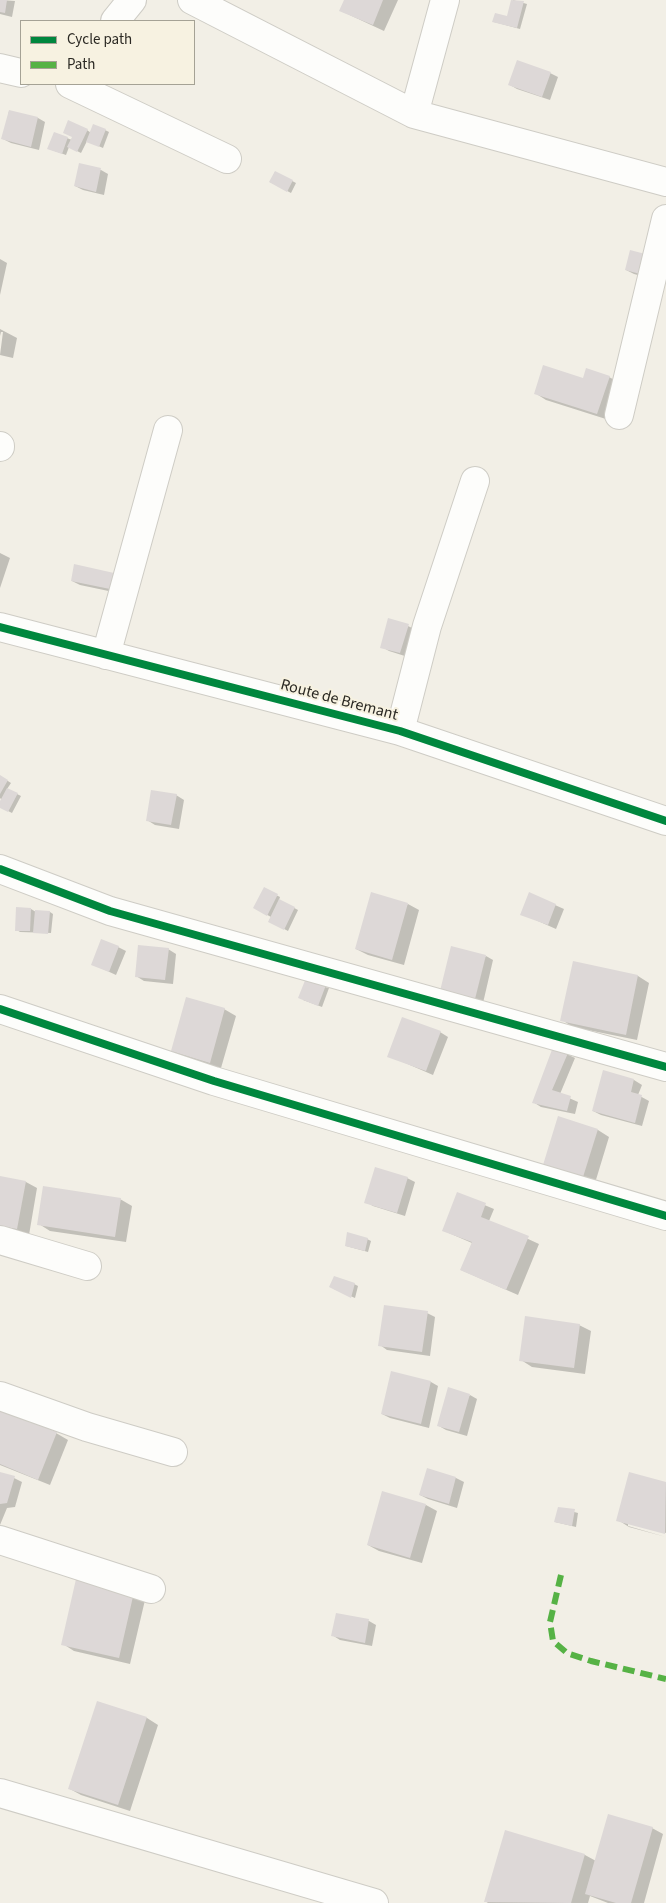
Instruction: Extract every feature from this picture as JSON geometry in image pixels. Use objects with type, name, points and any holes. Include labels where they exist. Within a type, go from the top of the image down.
[{"type":"street","points":[[116,20],[132,0]]},
{"type":"street","points":[[192,0],[414,114],[666,182]]},
{"type":"street","points":[[414,114],[445,0]]},
{"type":"street","points":[[0,68],[20,73]]},
{"type":"street","points":[[72,85],[227,159]]},
{"type":"street","points":[[619,416],[666,219]]},
{"type":"street","points":[[106,655],[168,430]]},
{"type":"street","points":[[400,731],[427,626],[475,481]]},
{"type":"street","name":"Route de Bremant","points":[[0,626],[400,731],[666,821]]},
{"type":"street","points":[[0,869],[110,911],[666,1066]]},
{"type":"street","points":[[0,1010],[214,1081],[666,1216]]},
{"type":"street","points":[[0,1240],[87,1266]]},
{"type":"street","points":[[0,1396],[87,1427],[173,1452]]},
{"type":"street","points":[[0,1540],[151,1589]]},
{"type":"street","points":[[0,1793],[374,1903]]},
{"type":"building","points":[[0,0],[7,0],[5,13],[0,12]]},
{"type":"building","points":[[344,0],[383,0],[373,25],[339,11]]},
{"type":"building","points":[[511,0],[524,1],[517,28],[492,22],[495,13],[507,16]]},
{"type":"building","points":[[517,60],[551,72],[542,97],[508,85]]},
{"type":"building","points":[[9,110],[38,117],[31,147],[1,139]]},
{"type":"building","points":[[68,120],[88,129],[77,152],[67,147],[72,137],[63,133]]},
{"type":"building","points":[[93,124],[106,129],[99,147],[86,142]]},
{"type":"building","points":[[54,132],[68,137],[62,154],[47,149]]},
{"type":"building","points":[[79,163],[101,168],[96,192],[74,186]]},
{"type":"building","points":[[275,171],[293,180],[287,192],[269,182]]},
{"type":"building","points":[[630,250],[653,256],[648,276],[625,270]]},
{"type":"building","points":[[543,365],[583,378],[586,368],[610,376],[597,414],[534,394]]},
{"type":"building","points":[[74,564],[114,573],[110,589],[71,581]]},
{"type":"building","points":[[388,618],[409,624],[400,653],[380,648]]},
{"type":"building","points":[[0,775],[8,780],[0,794]]},
{"type":"building","points":[[7,788],[18,793],[8,812],[0,808],[0,801]]},
{"type":"building","points":[[151,790],[177,794],[171,825],[146,821]]},
{"type":"building","points":[[264,887],[278,894],[267,916],[253,908]]},
{"type":"building","points":[[371,892],[408,903],[392,960],[355,949]]},
{"type":"building","points":[[529,892],[556,904],[548,925],[520,915]]},
{"type":"building","points":[[279,899],[295,907],[284,930],[268,922]]},
{"type":"building","points":[[16,907],[31,908],[30,931],[15,931]]},
{"type":"building","points":[[35,910],[50,911],[48,934],[33,933]]},
{"type":"building","points":[[101,939],[119,946],[109,972],[91,965]]},
{"type":"building","points":[[138,945],[169,948],[165,980],[135,977]]},
{"type":"building","points":[[451,946],[486,955],[475,999],[440,991]]},
{"type":"building","points":[[573,961],[638,975],[626,1035],[560,1021]]},
{"type":"building","points":[[306,978],[326,985],[318,1006],[298,998]]},
{"type":"building","points":[[186,997],[225,1008],[210,1063],[171,1051]]},
{"type":"building","points":[[402,1017],[441,1031],[426,1071],[387,1057]]},
{"type":"building","points":[[553,1047],[568,1053],[552,1090],[571,1096],[567,1111],[532,1103]]},
{"type":"building","points":[[603,1070],[634,1079],[631,1092],[642,1095],[635,1123],[592,1111]]},
{"type":"building","points":[[558,1116],[598,1129],[583,1177],[543,1165]]},
{"type":"building","points":[[375,1167],[408,1177],[397,1213],[364,1203]]},
{"type":"building","points":[[0,1176],[26,1181],[17,1229],[0,1226]]},
{"type":"building","points":[[43,1186],[121,1198],[115,1237],[37,1225]]},
{"type":"building","points":[[457,1192],[486,1203],[481,1217],[529,1236],[506,1290],[460,1270],[472,1242],[442,1231]]},
{"type":"building","points":[[347,1232],[368,1238],[365,1251],[345,1246]]},
{"type":"building","points":[[334,1276],[355,1283],[351,1298],[329,1287]]},
{"type":"building","points":[[384,1305],[428,1311],[422,1352],[378,1346]]},
{"type":"building","points":[[525,1316],[580,1324],[574,1368],[519,1361]]},
{"type":"building","points":[[391,1371],[431,1381],[421,1424],[381,1414]]},
{"type":"building","points":[[448,1387],[470,1394],[459,1432],[437,1426]]},
{"type":"building","points":[[0,1410],[57,1432],[38,1480],[0,1464]]},
{"type":"building","points":[[427,1468],[456,1477],[449,1504],[419,1495]]},
{"type":"building","points":[[0,1472],[15,1476],[7,1503],[0,1504]]},
{"type":"building","points":[[629,1472],[666,1482],[665,1534],[616,1521]]},
{"type":"building","points":[[382,1491],[426,1504],[410,1558],[367,1545]]},
{"type":"building","points":[[558,1507],[575,1509],[572,1526],[554,1522]]},
{"type":"building","points":[[76,1579],[134,1592],[119,1658],[61,1645]]},
{"type":"building","points":[[336,1613],[369,1619],[365,1643],[331,1636]]},
{"type":"building","points":[[97,1701],[147,1717],[118,1805],[68,1789]]},
{"type":"building","points":[[608,1814],[653,1827],[631,1903],[616,1903],[585,1894]]},
{"type":"building","points":[[505,1830],[585,1854],[571,1903],[484,1902]]},
{"type":"marked path","points":[[561,1575],[550,1622],[553,1641],[567,1653],[591,1661],[666,1679]]},
{"type":"cycle path","points":[[0,627],[400,731],[666,821]]},
{"type":"cycle path","points":[[0,869],[110,911],[666,1067]]},
{"type":"cycle path","points":[[0,1009],[214,1081],[666,1216]]}]
